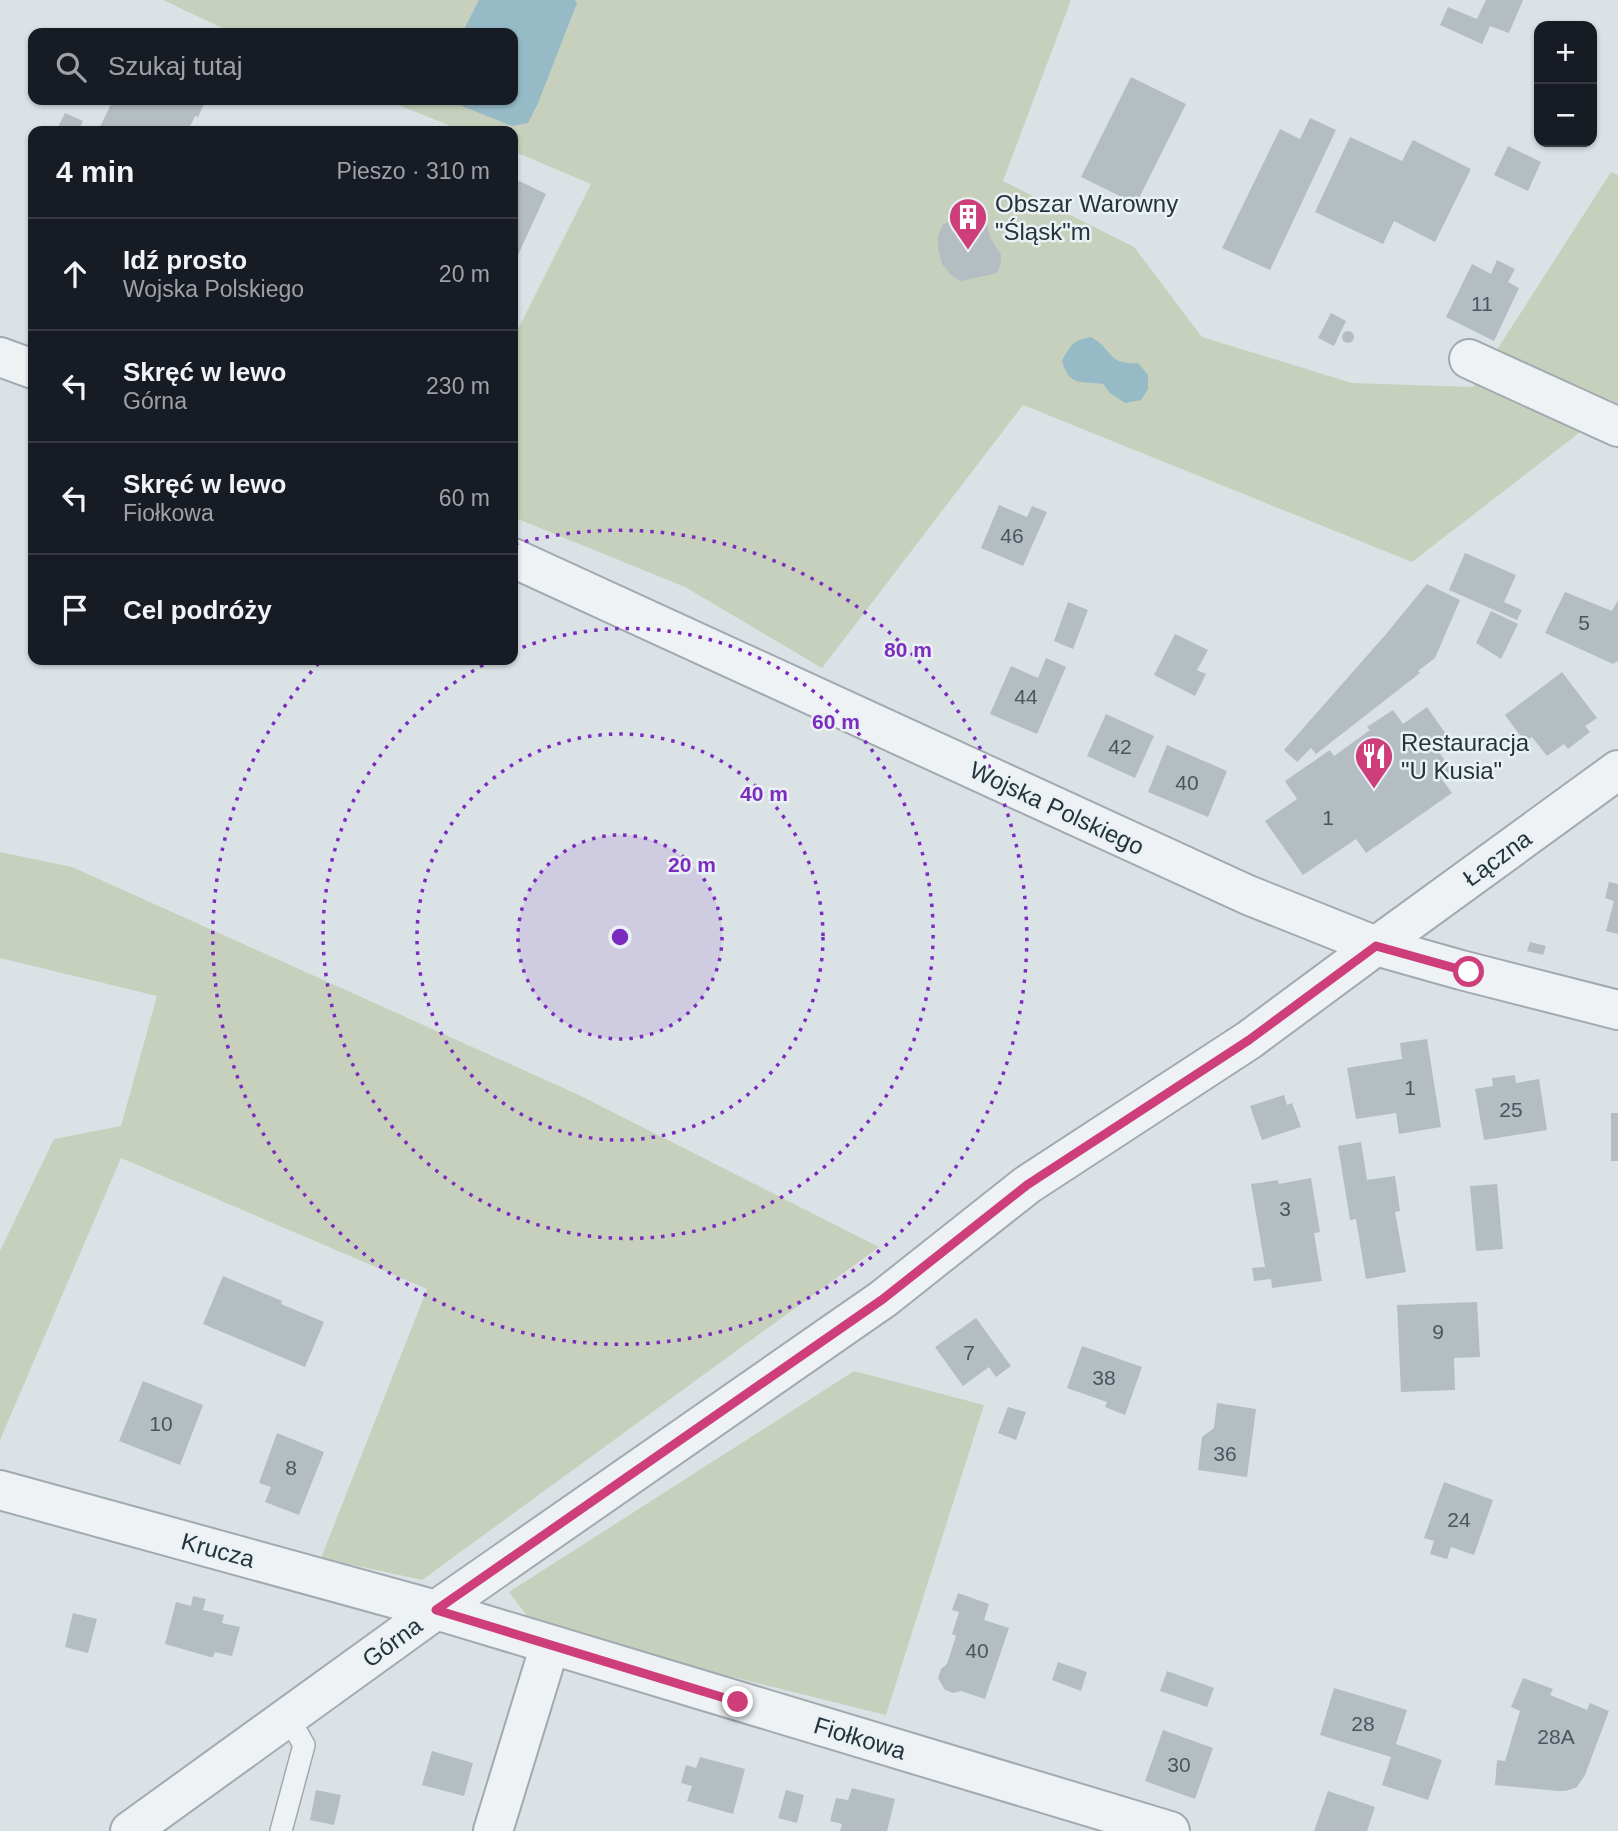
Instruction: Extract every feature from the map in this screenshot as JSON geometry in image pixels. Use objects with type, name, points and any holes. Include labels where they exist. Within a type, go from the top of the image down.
[{"type":"street","points":[[0,357],[28,367]]},
{"type":"street","points":[[1469,359],[1618,427]]},
{"type":"street","name":"Wojska Polskiego","points":[[518,560],[1208,877],[1376,946],[1618,1010]]},
{"type":"street","name":"Łączna","points":[[1376,946],[1618,770]]},
{"type":"street","name":"Górna","points":[[130,1831],[436,1610],[883,1299],[1027,1185],[1249,1040],[1376,946]]},
{"type":"street","name":"Krucza","points":[[0,1490],[436,1610]]},
{"type":"street","name":"Fiołkowa","points":[[436,1610],[1170,1831]]},
{"type":"street","points":[[493,1831],[551,1645]]},
{"type":"lane","points":[[281,1831],[304,1745],[288,1717]]},
{"type":"green space","points":[[163,0],[1071,0],[1003,181],[1134,247],[1202,337],[1352,383],[1473,387],[1611,172],[1618,175],[1618,409],[1609,405],[1574,437],[1412,562],[1023,405],[822,668],[685,587],[518,519],[518,329],[591,184],[518,153],[518,126],[451,126],[398,105],[518,105],[518,28],[222,28]]},
{"type":"green space","points":[[0,852],[72,867],[579,1095],[879,1247],[422,1580],[321,1558],[427,1289],[121,1158],[0,1440],[0,1251],[54,1139],[121,1126],[157,996],[0,958]]},
{"type":"green space","points":[[854,1371],[984,1405],[886,1715],[536,1628],[509,1592]]},
{"type":"water","points":[[479,0],[575,0],[577,3],[528,123],[512,126],[460,105],[518,105],[518,28],[465,28]]},
{"type":"water","points":[[1091,337],[1115,359],[1138,363],[1148,375],[1148,389],[1141,400],[1125,403],[1110,393],[1103,384],[1077,381],[1068,375],[1062,361],[1067,351],[1076,342]]},
{"type":"building","points":[[1486,0],[1523,0],[1509,33],[1490,26],[1482,44],[1440,25],[1448,7],[1477,19]]},
{"type":"building","points":[[1131,77],[1186,104],[1136,204],[1081,177]]},
{"type":"building","points":[[111,105],[204,105],[190,126],[100,126]]},
{"type":"building","points":[[65,113],[83,121],[80,126],[58,126]]},
{"type":"building","points":[[1310,118],[1336,130],[1270,270],[1222,248],[1280,129],[1300,139]]},
{"type":"building","points":[[1350,137],[1402,161],[1413,140],[1471,169],[1435,242],[1394,221],[1383,244],[1315,212]]},
{"type":"building","points":[[1508,146],[1541,162],[1528,191],[1494,175]]},
{"type":"building","points":[[518,180],[546,194],[518,255]]},
{"type":"building","name":"Obszar Warowny \"Śląsk\"m","points":[[964,218],[987,224],[990,237],[1001,255],[997,273],[961,281],[952,276],[942,264],[938,236],[943,224]]},
{"type":"building","points":[[1497,260],[1515,269],[1508,282],[1519,288],[1494,341],[1446,317],[1472,264],[1491,274]]},
{"type":"building","points":[[1331,313],[1346,321],[1334,346],[1318,338]]},
{"type":"building","points":[[1348,331],[1354,337],[1348,343],[1342,337]]},
{"type":"building","points":[[999,505],[1027,517],[1032,506],[1047,512],[1023,566],[981,548]]},
{"type":"building","points":[[1465,553],[1516,575],[1504,602],[1522,610],[1517,620],[1449,590]]},
{"type":"building","points":[[1427,584],[1460,600],[1435,658],[1418,671],[1420,673],[1316,754],[1311,748],[1297,762],[1284,750]]},
{"type":"building","points":[[1565,592],[1612,611],[1618,600],[1618,661],[1613,664],[1545,633]]},
{"type":"building","points":[[1068,602],[1088,610],[1073,649],[1054,641]]},
{"type":"building","points":[[1491,611],[1518,624],[1501,659],[1476,643]]},
{"type":"building","points":[[1175,634],[1208,650],[1197,670],[1206,674],[1195,696],[1154,675]]},
{"type":"building","points":[[1046,658],[1066,667],[1037,734],[990,714],[1011,666],[1038,678]]},
{"type":"building","points":[[1562,672],[1597,718],[1585,726],[1590,732],[1568,749],[1564,744],[1547,756],[1532,737],[1525,742],[1505,715]]},
{"type":"building","points":[[1427,707],[1450,740],[1437,749],[1452,771],[1441,778],[1452,793],[1366,853],[1356,839],[1303,875],[1265,821],[1297,799],[1285,781],[1330,750],[1334,756],[1370,730],[1367,727],[1393,710],[1403,724]]},
{"type":"building","points":[[1106,714],[1154,736],[1135,778],[1087,756]]},
{"type":"building","points":[[1167,745],[1227,771],[1208,817],[1148,792]]},
{"type":"building","points":[[1609,882],[1618,884],[1618,934],[1606,931],[1614,901],[1605,898]]},
{"type":"building","points":[[1530,942],[1546,946],[1543,955],[1527,951]]},
{"type":"building","points":[[1427,1039],[1441,1127],[1399,1134],[1396,1113],[1356,1119],[1347,1068],[1402,1059],[1400,1043]]},
{"type":"building","points":[[1515,1075],[1516,1083],[1539,1079],[1547,1130],[1484,1140],[1475,1089],[1493,1086],[1492,1078]]},
{"type":"building","points":[[1284,1095],[1287,1105],[1292,1103],[1301,1127],[1262,1140],[1250,1106]]},
{"type":"building","points":[[1611,1113],[1618,1113],[1618,1161],[1611,1161]]},
{"type":"building","points":[[1361,1142],[1367,1180],[1395,1176],[1400,1211],[1395,1212],[1406,1272],[1366,1279],[1356,1219],[1350,1220],[1338,1146]]},
{"type":"building","points":[[1311,1178],[1320,1232],[1314,1233],[1322,1281],[1272,1288],[1271,1279],[1254,1281],[1252,1268],[1265,1267],[1251,1184],[1278,1180],[1279,1184]]},
{"type":"building","points":[[1497,1184],[1503,1249],[1476,1251],[1470,1186]]},
{"type":"building","points":[[223,1276],[324,1322],[305,1367],[203,1324]]},
{"type":"building","points":[[1477,1302],[1480,1357],[1454,1358],[1455,1390],[1401,1392],[1397,1305]]},
{"type":"building","points":[[976,1318],[1011,1366],[996,1377],[989,1367],[963,1386],[935,1347]]},
{"type":"building","points":[[1082,1346],[1142,1367],[1125,1415],[1105,1407],[1107,1402],[1067,1388]]},
{"type":"building","points":[[143,1381],[203,1405],[180,1465],[119,1441]]},
{"type":"building","points":[[1217,1403],[1256,1409],[1247,1477],[1198,1470],[1202,1437],[1214,1428]]},
{"type":"building","points":[[1008,1407],[1026,1412],[1016,1440],[998,1433]]},
{"type":"building","points":[[277,1433],[324,1452],[299,1515],[265,1502],[271,1487],[259,1483]]},
{"type":"building","points":[[1444,1482],[1493,1500],[1474,1555],[1451,1547],[1447,1559],[1430,1554],[1434,1541],[1424,1538]]},
{"type":"building","points":[[958,1593],[989,1604],[984,1620],[1009,1628],[985,1699],[961,1691],[953,1693],[945,1690],[938,1678],[941,1669],[947,1664],[956,1636],[952,1634],[959,1612],[952,1610]]},
{"type":"building","points":[[193,1596],[206,1599],[203,1610],[224,1615],[222,1623],[240,1627],[232,1656],[215,1652],[213,1657],[210,1657],[165,1644],[176,1602],[191,1606]]},
{"type":"building","points":[[73,1613],[97,1619],[88,1653],[65,1647]]},
{"type":"building","points":[[1058,1662],[1087,1672],[1081,1691],[1052,1680]]},
{"type":"building","points":[[1167,1671],[1214,1688],[1207,1707],[1160,1691]]},
{"type":"building","points":[[1523,1678],[1553,1689],[1550,1695],[1587,1710],[1590,1703],[1609,1711],[1585,1775],[1577,1787],[1559,1791],[1495,1785],[1497,1760],[1505,1761],[1520,1711],[1511,1707]]},
{"type":"building","points":[[1334,1688],[1407,1710],[1396,1744],[1442,1760],[1428,1800],[1382,1785],[1391,1757],[1320,1735]]},
{"type":"building","points":[[1163,1730],[1213,1748],[1195,1799],[1145,1781]]},
{"type":"building","points":[[432,1751],[473,1763],[464,1796],[422,1785]]},
{"type":"building","points":[[700,1757],[745,1769],[733,1814],[687,1801],[692,1786],[681,1783],[686,1765],[696,1768]]},
{"type":"building","points":[[852,1788],[895,1799],[887,1831],[840,1831],[842,1824],[830,1821],[836,1798],[848,1800]]},
{"type":"building","points":[[316,1790],[341,1795],[334,1825],[310,1820]]},
{"type":"building","points":[[786,1790],[804,1795],[797,1823],[778,1818]]},
{"type":"building","points":[[1328,1791],[1375,1807],[1367,1831],[1314,1831]]},
{"type":"place","name":"Obszar Warowny \"Śląsk\"m","points":[[968,251]]},
{"type":"place","name":"Restauracja \"U Kusia\"","points":[[1374,790]]},
{"type":"route","points":[[738,1702],[436,1610],[883,1299],[1027,1185],[1249,1040],[1376,946],[1469,972]]}]
